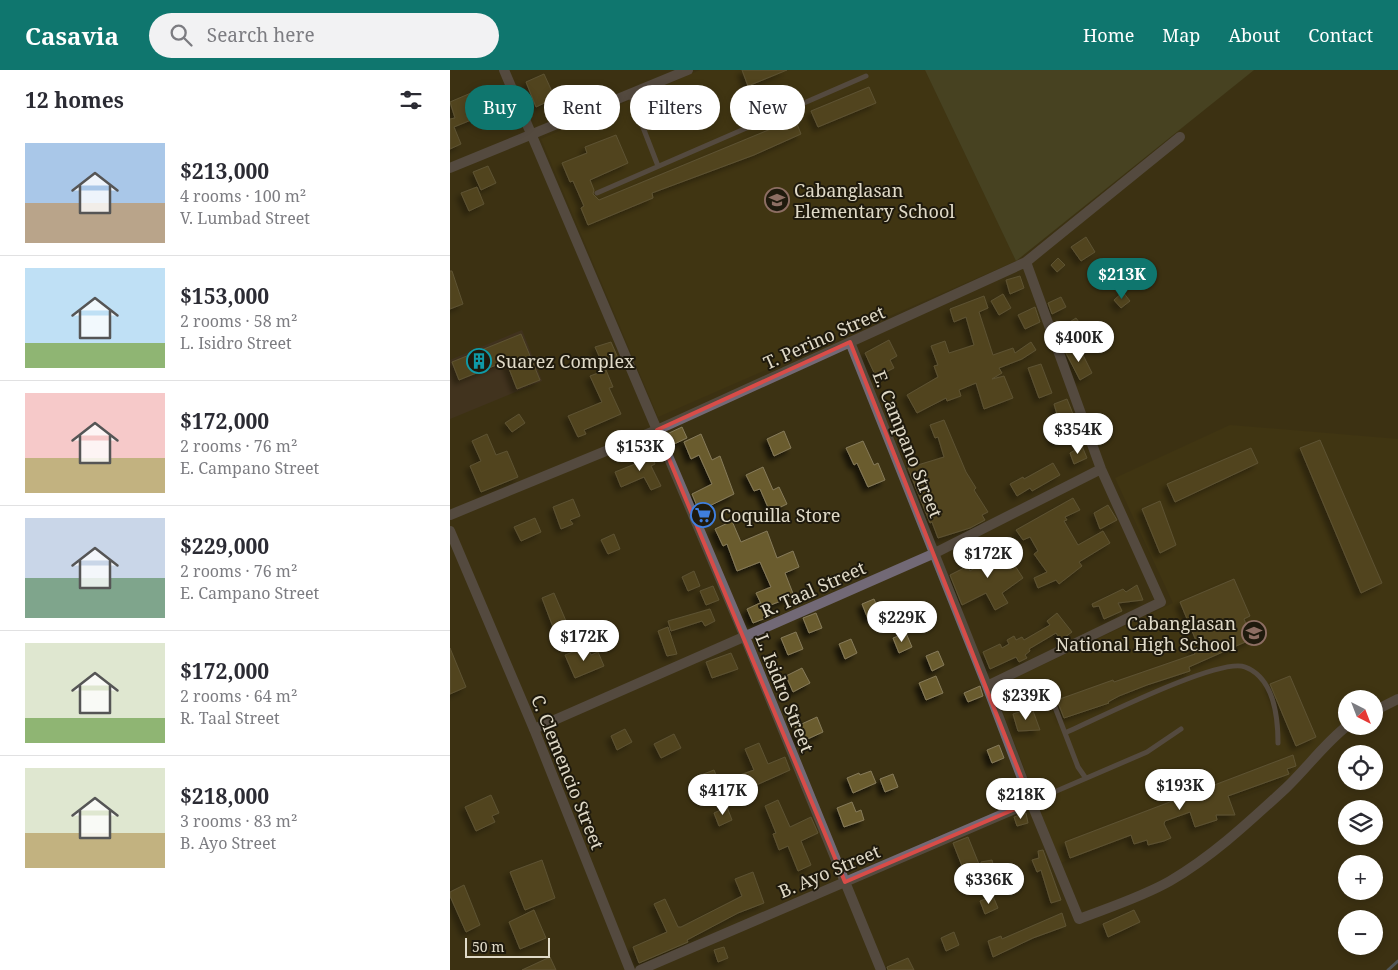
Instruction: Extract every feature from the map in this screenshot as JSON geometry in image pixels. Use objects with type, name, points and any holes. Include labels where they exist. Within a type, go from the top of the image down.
[{"type":"street","name":"L. Isidro Street","points":[[504,70],[745,637],[881,970]]},
{"type":"street","points":[[652,85],[688,70]]},
{"type":"street","points":[[450,168],[630,94]]},
{"type":"street","name":"T. Perino Street","points":[[450,514],[657,430],[1026,262],[1180,137]]},
{"type":"street","points":[[987,686],[1161,602],[1101,469],[1026,262]]},
{"type":"street","name":"E. Campano Street","points":[[850,342],[935,553],[1031,802],[1080,919],[1144,894],[1196,864],[1254,817],[1292,782],[1338,733]]},
{"type":"street","name":"R. Taal Street","points":[[534,729],[935,553],[1101,469]]},
{"type":"street","name":"C. Clemencio Street","points":[[450,531],[534,729],[630,970]]},
{"type":"street","points":[[1383,706],[1398,699]]},
{"type":"street","name":"B. Ayo Street","points":[[640,970],[1031,802]]},
{"type":"lane","points":[[597,192],[866,76]]},
{"type":"lane","points":[[644,130],[658,166]]},
{"type":"lane","points":[[1064,733],[1169,687],[1230,666],[1245,667],[1266,685],[1278,720],[1278,743]]},
{"type":"lane","points":[[1053,702],[1064,733],[1085,777]]},
{"type":"lane","points":[[1031,802],[1085,777],[1147,752],[1180,729]]},
{"type":"highlighted area","points":[[850,342],[1031,802],[845,882],[657,430]]},
{"type":"shaded area","name":"Cabanglasan Elementary School","points":[[700,70],[925,70],[1016,261],[658,417],[541,139],[562,130],[620,130],[620,105],[630,100],[630,130],[720,130],[720,85],[665,85]]},
{"type":"shaded area","points":[[522,330],[542,381],[450,419],[450,360]]},
{"type":"shaded area","name":"Cabanglasan National High School","points":[[1230,425],[1398,439],[1398,695],[1383,702],[1383,690],[1338,690],[1338,730],[1290,778],[1060,863],[994,688],[1173,603],[1115,478]]},
{"type":"green space","points":[[925,70],[1254,70],[1016,261]]},
{"type":"building","points":[[742,70],[787,70],[750,85],[748,85]]},
{"type":"building","points":[[544,74],[549,85],[544,85],[544,103],[536,107],[534,102],[534,85],[527,85],[526,82]]},
{"type":"building","points":[[869,87],[876,103],[818,127],[811,111]]},
{"type":"building","points":[[465,96],[465,123],[454,127],[461,144],[450,149],[450,119],[455,118],[450,102]]},
{"type":"building","points":[[768,130],[799,130],[801,134],[754,155],[652,193],[653,198],[588,225],[581,208],[584,206],[573,181],[570,182],[562,163],[587,153],[585,147],[616,135],[628,163],[590,180],[594,190],[593,194],[599,200]]},
{"type":"building","points":[[488,166],[496,183],[481,190],[473,172]]},
{"type":"building","points":[[477,187],[484,204],[469,211],[461,193]]},
{"type":"building","points":[[1086,237],[1095,252],[1081,261],[1071,247]]},
{"type":"building","points":[[1058,258],[1065,265],[1057,272],[1051,265]]},
{"type":"building","points":[[450,271],[452,271],[463,304],[450,309]]},
{"type":"building","points":[[1020,276],[1024,288],[1010,294],[1006,280]]},
{"type":"building","points":[[1123,292],[1130,301],[1121,308],[1114,300]]},
{"type":"building","points":[[1003,294],[1011,308],[999,315],[991,301]]},
{"type":"building","points":[[984,296],[988,308],[979,312],[993,355],[1013,348],[1015,353],[1031,342],[1036,350],[1022,359],[999,368],[1002,373],[992,379],[1004,376],[1013,398],[984,409],[976,383],[959,390],[961,396],[947,401],[946,398],[917,413],[907,395],[938,377],[934,366],[938,365],[931,346],[945,341],[949,353],[974,345],[966,317],[954,322],[950,309]]},
{"type":"building","points":[[1061,297],[1066,307],[1052,314],[1048,303]]},
{"type":"building","points":[[1035,307],[1040,322],[1025,329],[1018,315]]},
{"type":"building","points":[[1076,318],[1085,330],[1074,338],[1065,325]]},
{"type":"building","name":"Suarez Complex","points":[[521,334],[540,380],[517,389],[506,361],[459,380],[452,362]]},
{"type":"building","points":[[889,340],[897,356],[890,360],[894,368],[876,377],[865,353]]},
{"type":"building","points":[[611,342],[618,358],[603,365],[595,347]]},
{"type":"building","points":[[1079,347],[1092,373],[1080,380],[1066,353]]},
{"type":"building","points":[[1041,364],[1052,393],[1039,398],[1028,368]]},
{"type":"building","points":[[606,370],[613,387],[609,388],[621,414],[584,430],[586,434],[578,437],[568,416],[602,402],[590,376]]},
{"type":"building","points":[[1067,399],[1081,434],[1054,443],[1050,430],[1061,428],[1054,404]]},
{"type":"building","points":[[519,414],[525,423],[512,432],[505,423]]},
{"type":"building","points":[[944,420],[966,472],[976,488],[974,490],[988,512],[982,515],[985,520],[970,528],[938,538],[908,468],[944,457],[938,437],[935,438],[930,425]]},
{"type":"building","points":[[682,427],[687,438],[672,445],[667,434]]},
{"type":"building","points":[[784,431],[791,448],[774,456],[767,439]]},
{"type":"building","points":[[487,434],[496,455],[507,451],[518,477],[481,492],[470,466],[481,461],[472,441]]},
{"type":"building","points":[[701,434],[712,460],[720,456],[734,494],[699,511],[692,494],[712,484],[699,455],[691,459],[684,442]]},
{"type":"building","points":[[1320,440],[1382,583],[1361,593],[1300,448]]},
{"type":"building","points":[[863,441],[874,465],[878,463],[885,480],[868,487],[857,463],[854,465],[846,448]]},
{"type":"building","points":[[1082,446],[1087,458],[1074,464],[1070,453]]},
{"type":"building","points":[[1251,448],[1258,463],[1175,502],[1167,484]]},
{"type":"building","points":[[649,449],[655,464],[651,466],[661,486],[651,490],[644,477],[621,487],[615,472],[640,462],[637,455]]},
{"type":"building","points":[[1053,463],[1060,475],[1032,491],[1030,488],[1017,496],[1010,484],[1023,477],[1024,479]]},
{"type":"building","points":[[763,467],[773,490],[779,487],[787,504],[770,512],[760,489],[754,491],[746,475]]},
{"type":"building","points":[[1073,498],[1080,510],[1065,517],[1067,520],[1064,521],[1078,545],[1103,531],[1110,543],[1079,562],[1082,566],[1059,584],[1056,580],[1038,588],[1034,578],[1047,572],[1034,554],[1038,551],[1030,537],[1023,540],[1016,530]]},
{"type":"building","points":[[573,499],[580,516],[570,520],[573,524],[561,529],[553,507]]},
{"type":"building","points":[[1160,501],[1176,545],[1160,553],[1142,509]]},
{"type":"building","points":[[1108,505],[1117,520],[1100,529],[1094,513]]},
{"type":"building","points":[[535,518],[541,532],[521,541],[514,527]]},
{"type":"building","points":[[732,521],[741,542],[767,531],[777,558],[793,551],[799,567],[785,573],[794,596],[763,608],[756,593],[771,587],[760,562],[737,571],[727,544],[723,546],[715,529]]},
{"type":"building","points":[[614,534],[620,549],[608,554],[601,540]]},
{"type":"building","points":[[1008,547],[1016,558],[1012,561],[1023,578],[1002,593],[1008,603],[995,610],[986,593],[962,605],[950,575],[968,566],[970,571]]},
{"type":"building","points":[[694,571],[700,586],[688,591],[682,577]]},
{"type":"building","points":[[1234,579],[1250,616],[1244,619],[1252,639],[1189,667],[1190,671],[1147,685],[1119,696],[1109,703],[1064,718],[1057,700],[1195,654],[1192,646],[1197,643],[1180,602]]},
{"type":"building","points":[[1137,585],[1143,600],[1118,603],[1122,611],[1104,619],[1099,606],[1093,607],[1092,604],[1123,589],[1126,592]]},
{"type":"building","points":[[713,586],[719,600],[706,605],[700,591]]},
{"type":"building","points":[[554,593],[566,621],[553,627],[542,598]]},
{"type":"building","points":[[874,599],[880,613],[868,619],[862,604]]},
{"type":"building","points":[[760,603],[766,618],[753,623],[747,609]]},
{"type":"building","points":[[710,609],[715,621],[705,626],[702,621],[671,631],[668,621]]},
{"type":"building","points":[[816,613],[822,628],[809,633],[803,618]]},
{"type":"building","points":[[1057,613],[1072,632],[1061,640],[1056,633],[1029,649],[1030,651],[1025,655],[1027,658],[1019,662],[1016,657],[990,669],[983,652],[1000,644],[1002,648],[1009,644],[1007,640],[1014,636],[1016,640],[1022,637],[1024,640],[1050,625],[1047,621]]},
{"type":"building","points":[[668,627],[677,654],[667,656],[658,631]]},
{"type":"building","points":[[796,632],[803,649],[788,655],[781,638]]},
{"type":"building","points":[[906,633],[912,647],[899,653],[893,638]]},
{"type":"building","points":[[851,639],[857,653],[845,659],[839,644]]},
{"type":"building","points":[[588,646],[591,655],[598,652],[604,666],[575,678],[565,655]]},
{"type":"building","points":[[450,648],[466,687],[450,694]]},
{"type":"building","points":[[938,651],[944,665],[932,671],[926,656]]},
{"type":"building","points":[[731,653],[738,669],[712,678],[706,662]]},
{"type":"building","points":[[802,668],[810,683],[793,692],[786,676]]},
{"type":"building","points":[[936,676],[943,693],[926,700],[919,683]]},
{"type":"building","points":[[1290,676],[1316,737],[1296,746],[1270,684]]},
{"type":"building","points":[[980,686],[983,696],[968,702],[964,693]]},
{"type":"building","points":[[1032,708],[1040,730],[1018,731],[1013,714]]},
{"type":"building","points":[[817,717],[823,732],[801,742],[795,727]]},
{"type":"building","points":[[625,729],[632,742],[617,750],[611,736]]},
{"type":"building","points":[[674,734],[681,748],[661,758],[654,744]]},
{"type":"building","points":[[759,743],[768,764],[785,757],[790,770],[743,791],[737,776],[754,770],[745,749]]},
{"type":"building","points":[[999,745],[1004,758],[992,763],[987,750]]},
{"type":"building","points":[[1293,755],[1296,766],[1287,769],[1289,774],[1228,796],[1235,815],[1216,815],[1217,820],[1195,827],[1190,812],[1165,821],[1164,824],[1171,838],[1164,841],[1148,845],[1147,840],[1134,844],[1131,835],[1070,858],[1065,842]]},
{"type":"building","points":[[714,770],[719,782],[706,788],[701,775]]},
{"type":"building","points":[[871,771],[876,783],[853,793],[847,778]]},
{"type":"building","points":[[893,774],[898,787],[885,792],[880,779]]},
{"type":"building","points":[[491,795],[499,813],[492,816],[495,822],[476,831],[465,807]]},
{"type":"building","points":[[778,800],[790,827],[811,817],[818,833],[801,841],[811,865],[798,871],[788,846],[779,850],[773,834],[776,833],[765,806]]},
{"type":"building","points":[[852,802],[856,812],[861,810],[864,820],[844,827],[837,808]]},
{"type":"building","points":[[727,807],[732,820],[719,826],[714,813]]},
{"type":"building","points":[[1026,813],[1028,823],[1017,826],[1014,817]]},
{"type":"building","points":[[968,837],[981,869],[966,876],[953,843]]},
{"type":"building","points":[[1043,850],[1061,900],[1051,903],[1041,870],[1037,872],[1032,860],[1039,858],[1038,851]]},
{"type":"building","points":[[542,860],[555,898],[525,910],[510,872]]},
{"type":"building","points":[[992,860],[995,872],[982,874],[981,862]]},
{"type":"building","points":[[1007,867],[1013,879],[999,885],[994,872]]},
{"type":"building","points":[[753,872],[764,903],[738,913],[687,940],[688,942],[639,963],[633,947],[667,932],[654,904],[665,899],[678,927],[681,927],[742,896],[735,879]]},
{"type":"building","points":[[464,885],[480,925],[466,932],[450,896],[450,892]]},
{"type":"building","points":[[993,896],[998,908],[985,914],[980,901]]},
{"type":"building","points":[[534,910],[546,938],[520,949],[509,922]]},
{"type":"building","points":[[1134,910],[1140,922],[1108,937],[1103,924]]},
{"type":"building","points":[[1062,913],[1066,926],[1033,938],[993,957],[988,941],[1001,936],[1002,939]]},
{"type":"building","points":[[954,932],[959,945],[946,951],[941,938]]},
{"type":"building","points":[[724,947],[728,958],[718,962],[714,950]]},
{"type":"building","points":[[550,957],[556,970],[522,970]]},
{"type":"building","points":[[908,958],[914,970],[888,970],[887,967]]},
{"type":"waterway","points":[[1388,970],[1398,961]]},
{"type":"place","name":"Cabanglasan Elementary School","points":[[777,200]]},
{"type":"place","name":"Suarez Complex","points":[[479,361]]},
{"type":"place","name":"Coquilla Store","points":[[703,515]]},
{"type":"place","name":"Cabanglasan National High School","points":[[1254,633]]}]
